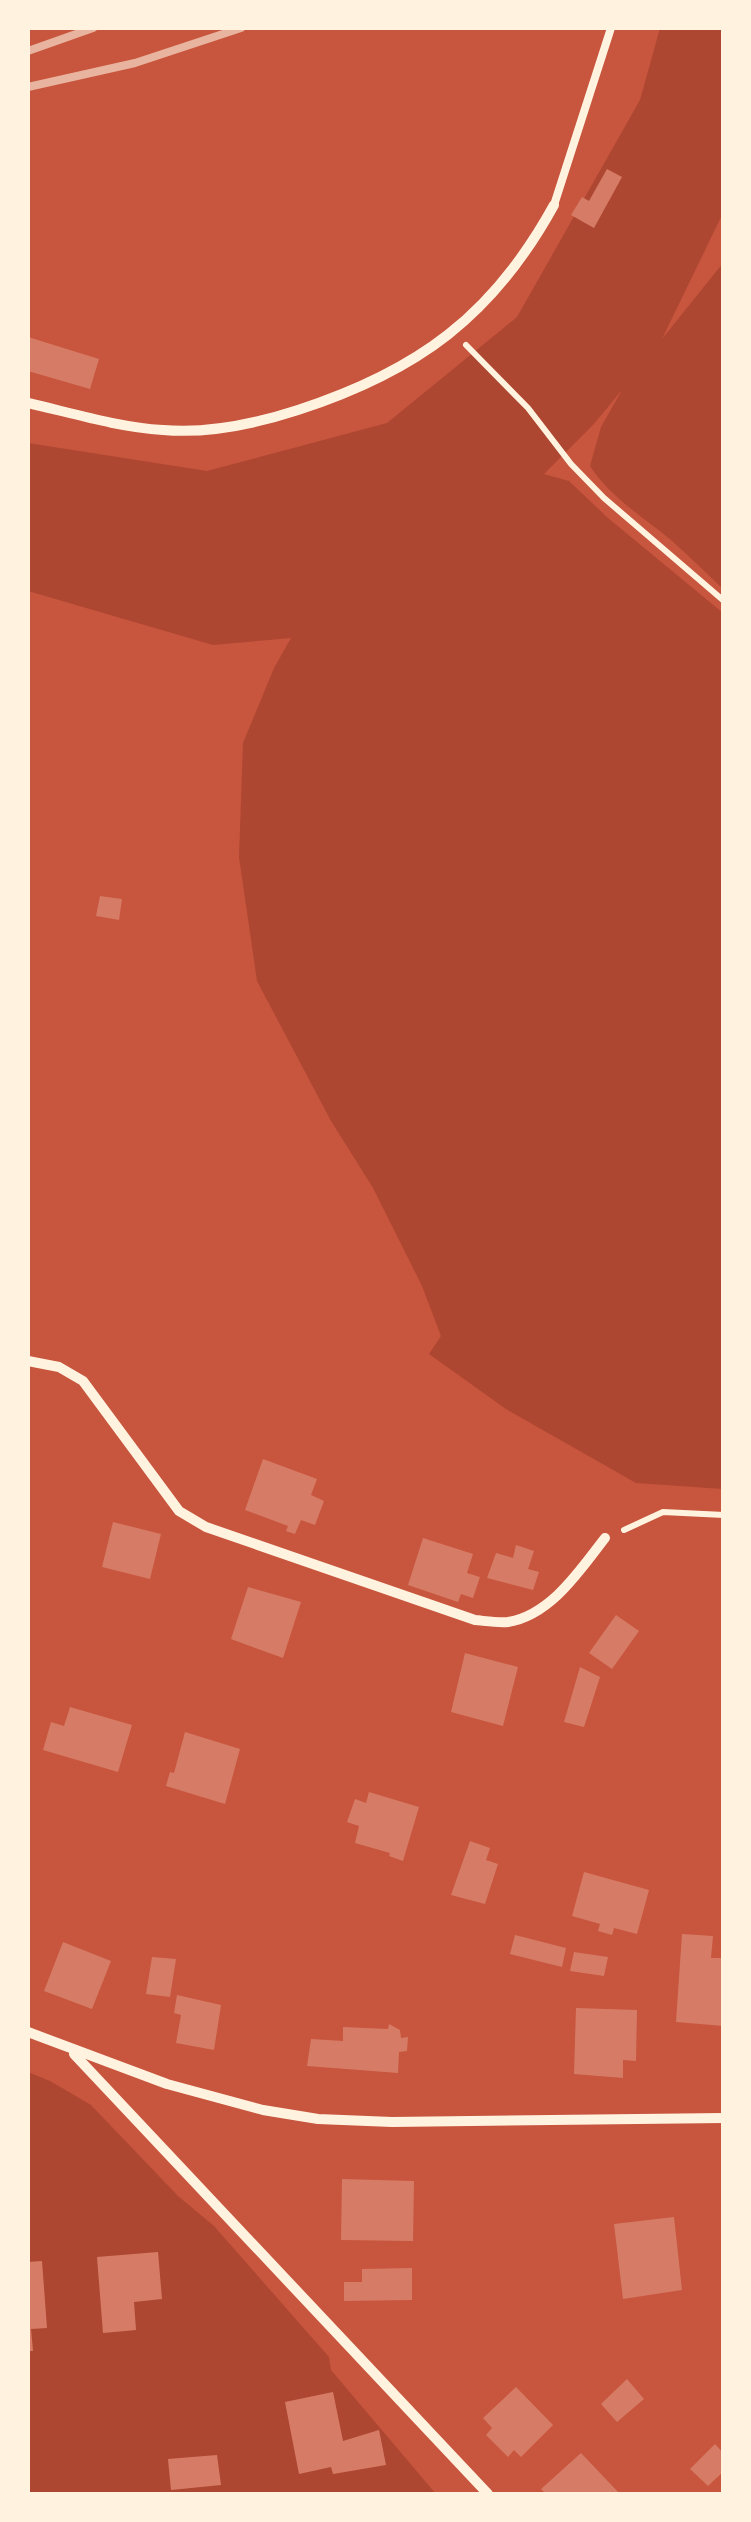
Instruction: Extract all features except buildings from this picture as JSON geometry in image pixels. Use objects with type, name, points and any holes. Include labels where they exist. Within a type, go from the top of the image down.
[{"type":"street","points":[[28,404],[164,430],[211,430],[260,422],[326,401],[394,372],[453,332],[505,281],[554,205]]},
{"type":"street","points":[[28,1361],[59,1366],[83,1380],[179,1511],[206,1527],[475,1620],[508,1622],[534,1612],[567,1586],[605,1538]]},
{"type":"street","points":[[28,2032],[167,2084],[263,2110],[318,2119],[430,2122],[724,2118]]},
{"type":"street","points":[[71,2050],[488,2494]]},
{"type":"lane","points":[[554,205],[611,28]]},
{"type":"path","points":[[453,332],[528,408],[571,464],[604,498],[724,601]]},
{"type":"path","points":[[605,1538],[662,1512],[724,1515]]},
{"type":"shaded area","points":[[660,28],[723,28],[723,213],[662,339],[723,263],[723,589],[617,497],[590,466],[601,427],[622,390],[544,474],[569,481],[723,613],[723,1489],[636,1483],[506,1409],[429,1354],[441,1336],[422,1286],[373,1188],[331,1121],[257,981],[239,857],[243,743],[291,638],[213,645],[28,591],[28,443],[207,471],[387,423],[517,317],[640,100]]},
{"type":"shaded area","points":[[28,2072],[91,2105],[178,2196],[214,2226],[329,2357],[331,2370],[436,2494],[28,2494]]},
{"type":"railway","points":[[28,51],[93,28]]},
{"type":"railway","points":[[28,87],[135,63],[241,28]]}]
